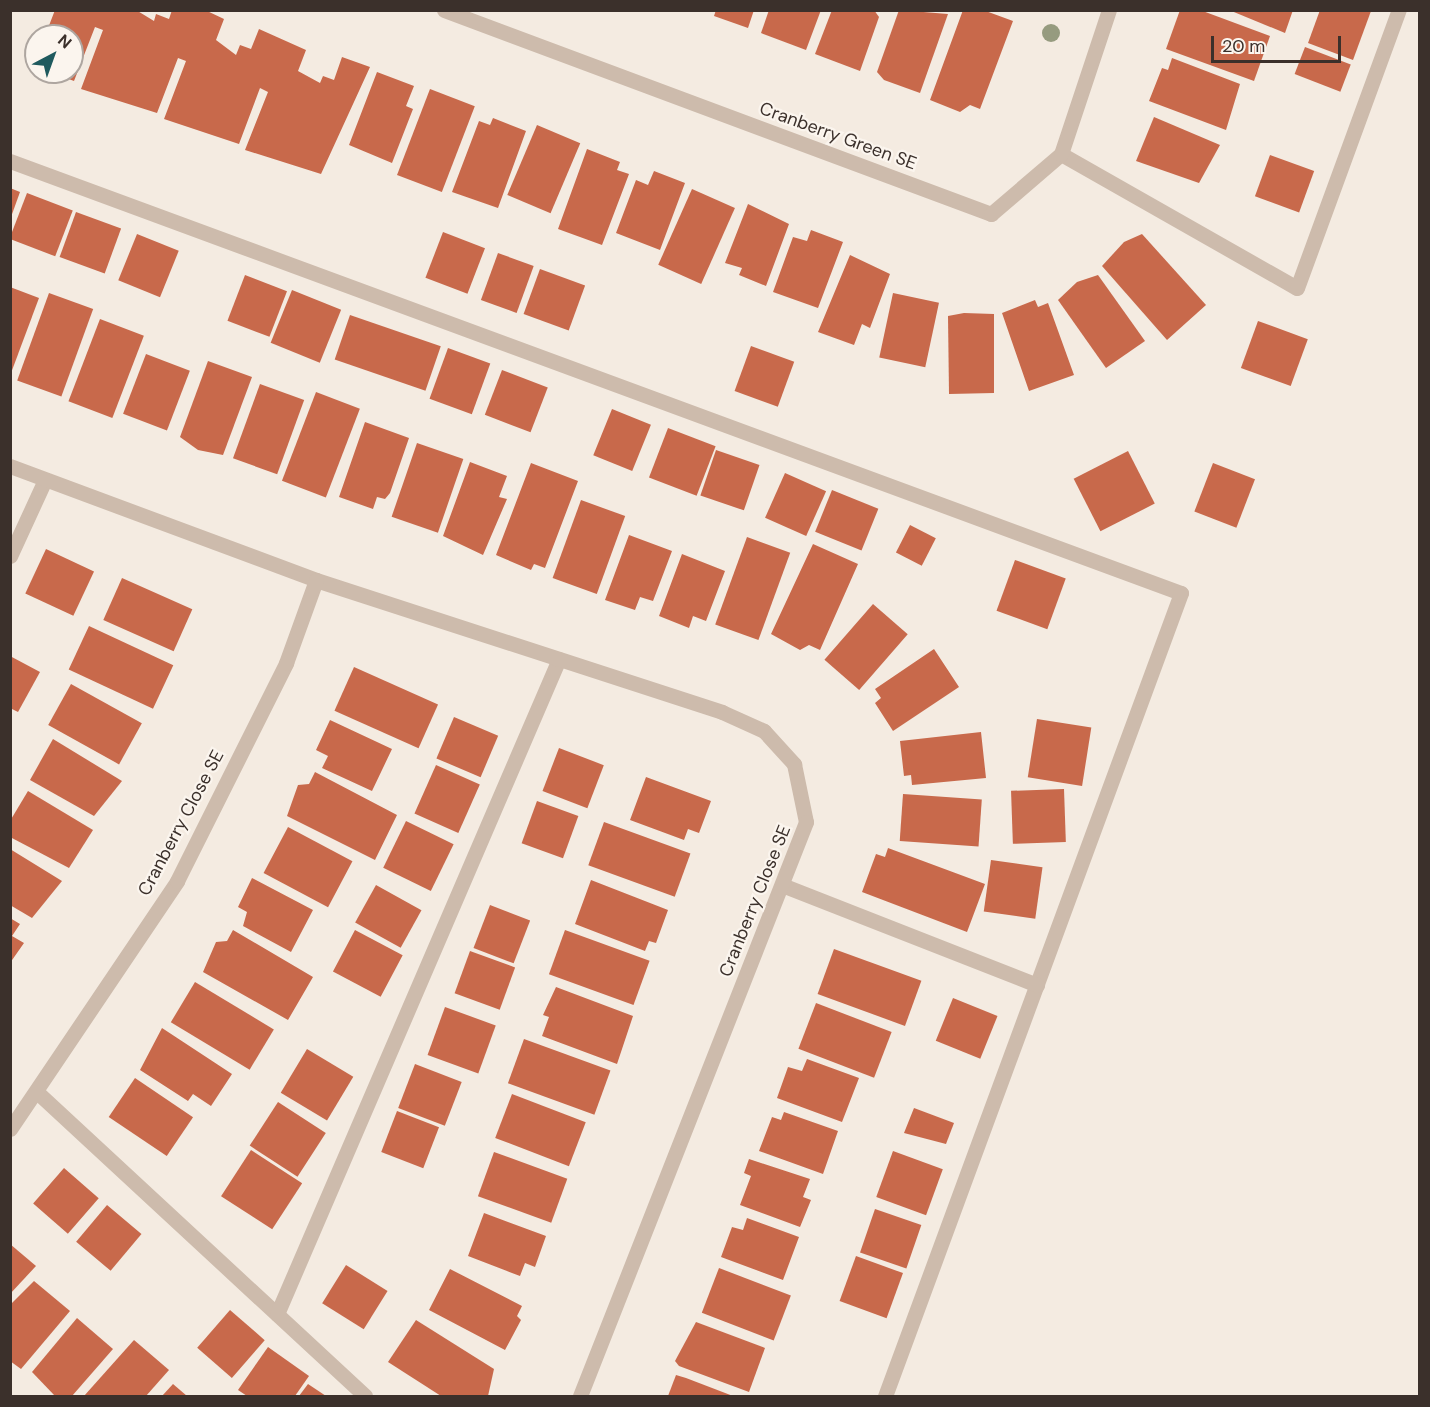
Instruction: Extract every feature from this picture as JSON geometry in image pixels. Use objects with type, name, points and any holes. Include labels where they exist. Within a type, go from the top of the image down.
[{"type":"street","name":"Cranberry Green SE","points":[[444,10],[991,214],[1061,153]]},
{"type":"street","points":[[1109,10],[1061,153],[1297,288],[1399,10]]},
{"type":"street","points":[[10,161],[1181,593],[885,1396]]},
{"type":"street","name":"Cranberry Close SE","points":[[10,466],[316,579],[722,712],[764,731],[795,764],[806,822],[580,1396]]},
{"type":"street","points":[[10,556],[45,480]]},
{"type":"street","name":"Cranberry Close SE","points":[[10,1129],[38,1092],[177,880],[286,663],[316,579]]},
{"type":"street","points":[[277,1314],[559,659]]},
{"type":"street","points":[[782,885],[1037,985]]},
{"type":"street","points":[[38,1092],[365,1396]]},
{"type":"building","points":[[55,10],[136,10],[154,21],[156,14],[169,19],[172,10],[205,10],[224,19],[216,40],[236,55],[240,45],[251,49],[259,29],[306,50],[298,71],[320,83],[323,76],[334,80],[342,57],[370,67],[321,174],[245,150],[268,92],[260,88],[239,144],[164,119],[186,61],[178,58],[157,113],[81,89],[103,30],[95,27],[84,55],[84,24],[50,24]]},
{"type":"building","points":[[716,10],[754,10],[748,28],[714,16]]},
{"type":"building","points":[[769,10],[821,10],[806,50],[761,33]]},
{"type":"building","points":[[832,10],[874,10],[879,17],[860,71],[815,54]]},
{"type":"building","points":[[899,10],[948,14],[920,93],[884,80],[877,72]]},
{"type":"building","points":[[963,10],[983,10],[1013,21],[980,109],[970,105],[960,112],[930,100]]},
{"type":"building","points":[[1180,10],[1200,10],[1270,36],[1254,81],[1166,49]]},
{"type":"building","points":[[1229,10],[1293,10],[1285,33]]},
{"type":"building","points":[[1320,10],[1371,11],[1353,60],[1308,43]]},
{"type":"building","points":[[1305,47],[1351,65],[1340,92],[1295,74]]},
{"type":"building","points":[[1172,58],[1240,84],[1226,130],[1149,101],[1162,68],[1168,70]]},
{"type":"building","points":[[377,72],[414,86],[406,106],[413,109],[392,163],[349,145]]},
{"type":"building","points":[[430,89],[475,106],[442,192],[397,175]]},
{"type":"building","points":[[1154,117],[1220,145],[1199,183],[1136,161]]},
{"type":"building","points":[[493,118],[526,131],[498,208],[452,192],[479,121],[490,125]]},
{"type":"building","points":[[537,125],[580,143],[551,213],[507,195]]},
{"type":"building","points":[[587,149],[620,162],[617,170],[629,174],[602,245],[558,229]]},
{"type":"building","points":[[1270,155],[1314,171],[1299,212],[1255,196]]},
{"type":"building","points":[[654,171],[685,183],[660,250],[616,233],[636,180],[648,185]]},
{"type":"building","points":[[10,188],[20,192],[11,217],[10,217]]},
{"type":"building","points":[[692,189],[735,208],[701,284],[658,265]]},
{"type":"building","points":[[27,193],[73,211],[55,256],[10,239]]},
{"type":"building","points":[[748,204],[789,224],[766,286],[739,275],[742,268],[725,263]]},
{"type":"building","points":[[76,212],[121,228],[105,274],[60,257]]},
{"type":"building","points":[[811,230],[843,242],[818,308],[773,292],[793,237],[807,241]]},
{"type":"building","points":[[443,232],[485,248],[467,294],[425,278]]},
{"type":"building","points":[[137,234],[179,251],[160,297],[118,280]]},
{"type":"building","points":[[1142,234],[1206,305],[1167,340],[1102,266],[1124,242]]},
{"type":"building","points":[[498,253],[534,266],[517,313],[481,300]]},
{"type":"building","points":[[850,255],[890,274],[870,328],[862,324],[854,345],[818,332]]},
{"type":"building","points":[[540,269],[585,285],[569,331],[524,314]]},
{"type":"building","points":[[245,275],[287,291],[269,337],[227,321]]},
{"type":"building","points":[[1098,275],[1145,341],[1106,368],[1058,300],[1077,282]]},
{"type":"building","points":[[10,287],[39,298],[11,373],[10,373]]},
{"type":"building","points":[[292,290],[341,310],[320,363],[271,343]]},
{"type":"building","points":[[49,293],[93,309],[61,396],[17,380]]},
{"type":"building","points":[[893,293],[939,303],[925,367],[879,358]]},
{"type":"building","points":[[1035,300],[1038,307],[1048,303],[1074,375],[1029,391],[1002,313]]},
{"type":"building","points":[[964,313],[994,314],[994,393],[949,394],[948,316]]},
{"type":"building","points":[[350,315],[441,346],[425,391],[335,359]]},
{"type":"building","points":[[100,319],[144,336],[112,418],[68,401]]},
{"type":"building","points":[[1258,321],[1308,339],[1291,386],[1241,368]]},
{"type":"building","points":[[751,346],[794,362],[778,407],[735,391]]},
{"type":"building","points":[[448,348],[490,363],[472,414],[430,399]]},
{"type":"building","points":[[146,354],[190,371],[167,431],[123,414]]},
{"type":"building","points":[[208,361],[252,377],[223,455],[198,450],[180,437]]},
{"type":"building","points":[[502,370],[548,388],[531,432],[485,415]]},
{"type":"building","points":[[260,384],[304,400],[277,474],[233,458]]},
{"type":"building","points":[[316,392],[360,409],[326,498],[282,481]]},
{"type":"building","points":[[612,409],[651,425],[632,471],[593,455]]},
{"type":"building","points":[[365,422],[409,438],[390,493],[385,499],[377,497],[373,509],[339,497]]},
{"type":"building","points":[[668,428],[716,446],[697,496],[649,477]]},
{"type":"building","points":[[417,443],[463,459],[438,533],[392,517]]},
{"type":"building","points":[[716,450],[759,465],[744,510],[700,495]]},
{"type":"building","points":[[1128,451],[1155,504],[1100,531],[1074,479]]},
{"type":"building","points":[[470,462],[507,476],[499,497],[507,499],[483,555],[443,536]]},
{"type":"building","points":[[531,463],[578,481],[545,568],[534,564],[531,570],[496,555]]},
{"type":"building","points":[[1213,463],[1255,479],[1236,528],[1194,512]]},
{"type":"building","points":[[785,473],[826,491],[806,536],[765,518]]},
{"type":"building","points":[[832,490],[878,509],[862,550],[815,532]]},
{"type":"building","points":[[581,500],[625,516],[597,594],[553,578]]},
{"type":"building","points":[[910,525],[936,538],[922,566],[896,553]]},
{"type":"building","points":[[629,535],[672,551],[653,601],[640,597],[635,610],[605,600]]},
{"type":"building","points":[[747,537],[790,553],[758,640],[715,624]]},
{"type":"building","points":[[813,544],[858,564],[820,650],[809,645],[800,650],[771,634]]},
{"type":"building","points":[[46,549],[94,571],[73,616],[25,593]]},
{"type":"building","points":[[682,554],[725,571],[706,621],[693,616],[689,628],[659,616]]},
{"type":"building","points":[[1015,560],[1066,578],[1047,629],[997,611]]},
{"type":"building","points":[[122,578],[192,609],[174,651],[103,620]]},
{"type":"building","points":[[873,604],[908,634],[859,690],[824,660]]},
{"type":"building","points":[[89,626],[173,665],[153,709],[69,670]]},
{"type":"building","points":[[934,649],[959,687],[893,731],[875,703],[881,698],[875,689]]},
{"type":"building","points":[[10,656],[40,672],[18,712],[10,708]]},
{"type":"building","points":[[354,667],[438,704],[419,748],[334,711]]},
{"type":"building","points":[[71,684],[142,723],[119,764],[48,725]]},
{"type":"building","points":[[454,717],[498,736],[481,777],[436,758]]},
{"type":"building","points":[[1037,719],[1091,728],[1082,786],[1028,777]]},
{"type":"building","points":[[330,720],[392,749],[372,791],[322,768],[328,756],[316,750]]},
{"type":"building","points":[[981,732],[986,778],[912,785],[911,775],[904,776],[900,741]]},
{"type":"building","points":[[53,739],[122,781],[94,816],[30,780]]},
{"type":"building","points":[[559,748],[604,765],[587,808],[543,791]]},
{"type":"building","points":[[436,765],[480,785],[458,833],[414,813]]},
{"type":"building","points":[[315,772],[397,815],[375,860],[287,816],[298,785],[309,784]]},
{"type":"building","points":[[646,777],[711,801],[699,833],[688,829],[684,840],[630,820]]},
{"type":"building","points":[[1064,789],[1066,842],[1013,844],[1011,791]]},
{"type":"building","points":[[28,791],[93,830],[69,868],[10,837],[10,821]]},
{"type":"building","points":[[903,794],[982,800],[979,846],[900,841]]},
{"type":"building","points":[[537,801],[578,816],[563,858],[522,843]]},
{"type":"building","points":[[406,821],[454,844],[431,891],[383,868]]},
{"type":"building","points":[[604,822],[690,853],[675,897],[588,865]]},
{"type":"building","points":[[288,827],[352,861],[328,907],[264,873]]},
{"type":"building","points":[[888,848],[985,884],[967,932],[862,892],[876,854],[885,857]]},
{"type":"building","points":[[10,849],[62,881],[32,918],[10,905]]},
{"type":"building","points":[[991,860],[1042,867],[1035,919],[984,911]]},
{"type":"building","points":[[252,878],[313,910],[291,952],[243,926],[247,912],[238,907]]},
{"type":"building","points":[[591,880],[668,910],[656,943],[649,941],[645,951],[575,924]]},
{"type":"building","points":[[376,885],[421,910],[401,948],[355,923]]},
{"type":"building","points":[[490,905],[530,920],[514,963],[474,948]]},
{"type":"building","points":[[10,918],[20,924],[12,936],[24,943],[10,963]]},
{"type":"building","points":[[233,930],[313,977],[288,1020],[203,972],[216,942],[227,941]]},
{"type":"building","points":[[355,930],[403,955],[381,997],[333,971]]},
{"type":"building","points":[[565,930],[650,961],[633,1005],[549,974]]},
{"type":"building","points":[[834,949],[921,981],[905,1026],[818,994]]},
{"type":"building","points":[[470,951],[515,967],[500,1010],[455,993]]},
{"type":"building","points":[[195,982],[274,1029],[250,1070],[171,1022]]},
{"type":"building","points":[[556,987],[633,1016],[617,1064],[542,1036],[549,1017],[543,1015]]},
{"type":"building","points":[[953,998],[998,1016],[980,1059],[936,1041]]},
{"type":"building","points":[[816,1003],[892,1032],[874,1078],[798,1049]]},
{"type":"building","points":[[445,1007],[496,1025],[478,1073],[428,1055]]},
{"type":"building","points":[[162,1028],[232,1074],[211,1106],[193,1094],[188,1101],[140,1070]]},
{"type":"building","points":[[524,1039],[610,1070],[594,1115],[508,1083]]},
{"type":"building","points":[[307,1049],[353,1077],[327,1121],[281,1093]]},
{"type":"building","points":[[807,1059],[859,1078],[842,1122],[777,1098],[788,1067],[802,1071]]},
{"type":"building","points":[[415,1064],[462,1082],[445,1126],[398,1108]]},
{"type":"building","points":[[135,1078],[193,1117],[167,1156],[109,1117]]},
{"type":"building","points":[[512,1094],[586,1122],[569,1166],[495,1138]]},
{"type":"building","points":[[278,1102],[326,1133],[297,1177],[250,1146]]},
{"type":"building","points":[[914,1108],[954,1123],[946,1144],[904,1133]]},
{"type":"building","points":[[397,1111],[439,1127],[423,1168],[381,1152]]},
{"type":"building","points":[[784,1112],[838,1131],[823,1174],[759,1151],[772,1117],[781,1120]]},
{"type":"building","points":[[251,1150],[302,1183],[272,1229],[221,1196]]},
{"type":"building","points":[[893,1151],[943,1169],[926,1215],[876,1197]]},
{"type":"building","points":[[494,1152],[567,1179],[551,1223],[478,1196]]},
{"type":"building","points":[[749,1159],[810,1179],[803,1197],[811,1200],[800,1227],[740,1205],[751,1176],[744,1173]]},
{"type":"building","points":[[64,1168],[99,1198],[68,1234],[33,1203]]},
{"type":"building","points":[[107,1205],[141,1234],[111,1271],[76,1242]]},
{"type":"building","points":[[875,1209],[921,1225],[906,1268],[860,1252]]},
{"type":"building","points":[[484,1213],[546,1236],[535,1267],[525,1263],[520,1276],[468,1256]]},
{"type":"building","points":[[747,1218],[799,1237],[783,1280],[721,1257],[732,1227],[743,1230]]},
{"type":"building","points":[[10,1244],[36,1266],[10,1294]]},
{"type":"building","points":[[856,1256],[903,1273],[887,1318],[840,1301]]},
{"type":"building","points":[[346,1265],[388,1291],[364,1329],[322,1303]]},
{"type":"building","points":[[719,1268],[791,1296],[774,1340],[702,1313]]},
{"type":"building","points":[[450,1269],[522,1306],[517,1316],[521,1320],[505,1350],[429,1310]]},
{"type":"building","points":[[34,1281],[70,1311],[21,1369],[10,1361],[10,1305]]},
{"type":"building","points":[[230,1310],[265,1340],[232,1378],[197,1348]]},
{"type":"building","points":[[77,1318],[113,1349],[72,1396],[55,1396],[32,1372]]},
{"type":"building","points":[[416,1320],[494,1369],[488,1396],[441,1396],[388,1362]]},
{"type":"building","points":[[696,1322],[765,1348],[749,1392],[679,1366],[675,1361]]},
{"type":"building","points":[[134,1340],[169,1370],[146,1396],[84,1396]]},
{"type":"building","points":[[268,1347],[309,1376],[295,1396],[247,1396],[238,1390]]},
{"type":"building","points":[[676,1375],[686,1378],[733,1396],[668,1396]]},
{"type":"building","points":[[173,1384],[187,1396],[162,1396]]},
{"type":"building","points":[[308,1384],[326,1396],[299,1396]]}]
